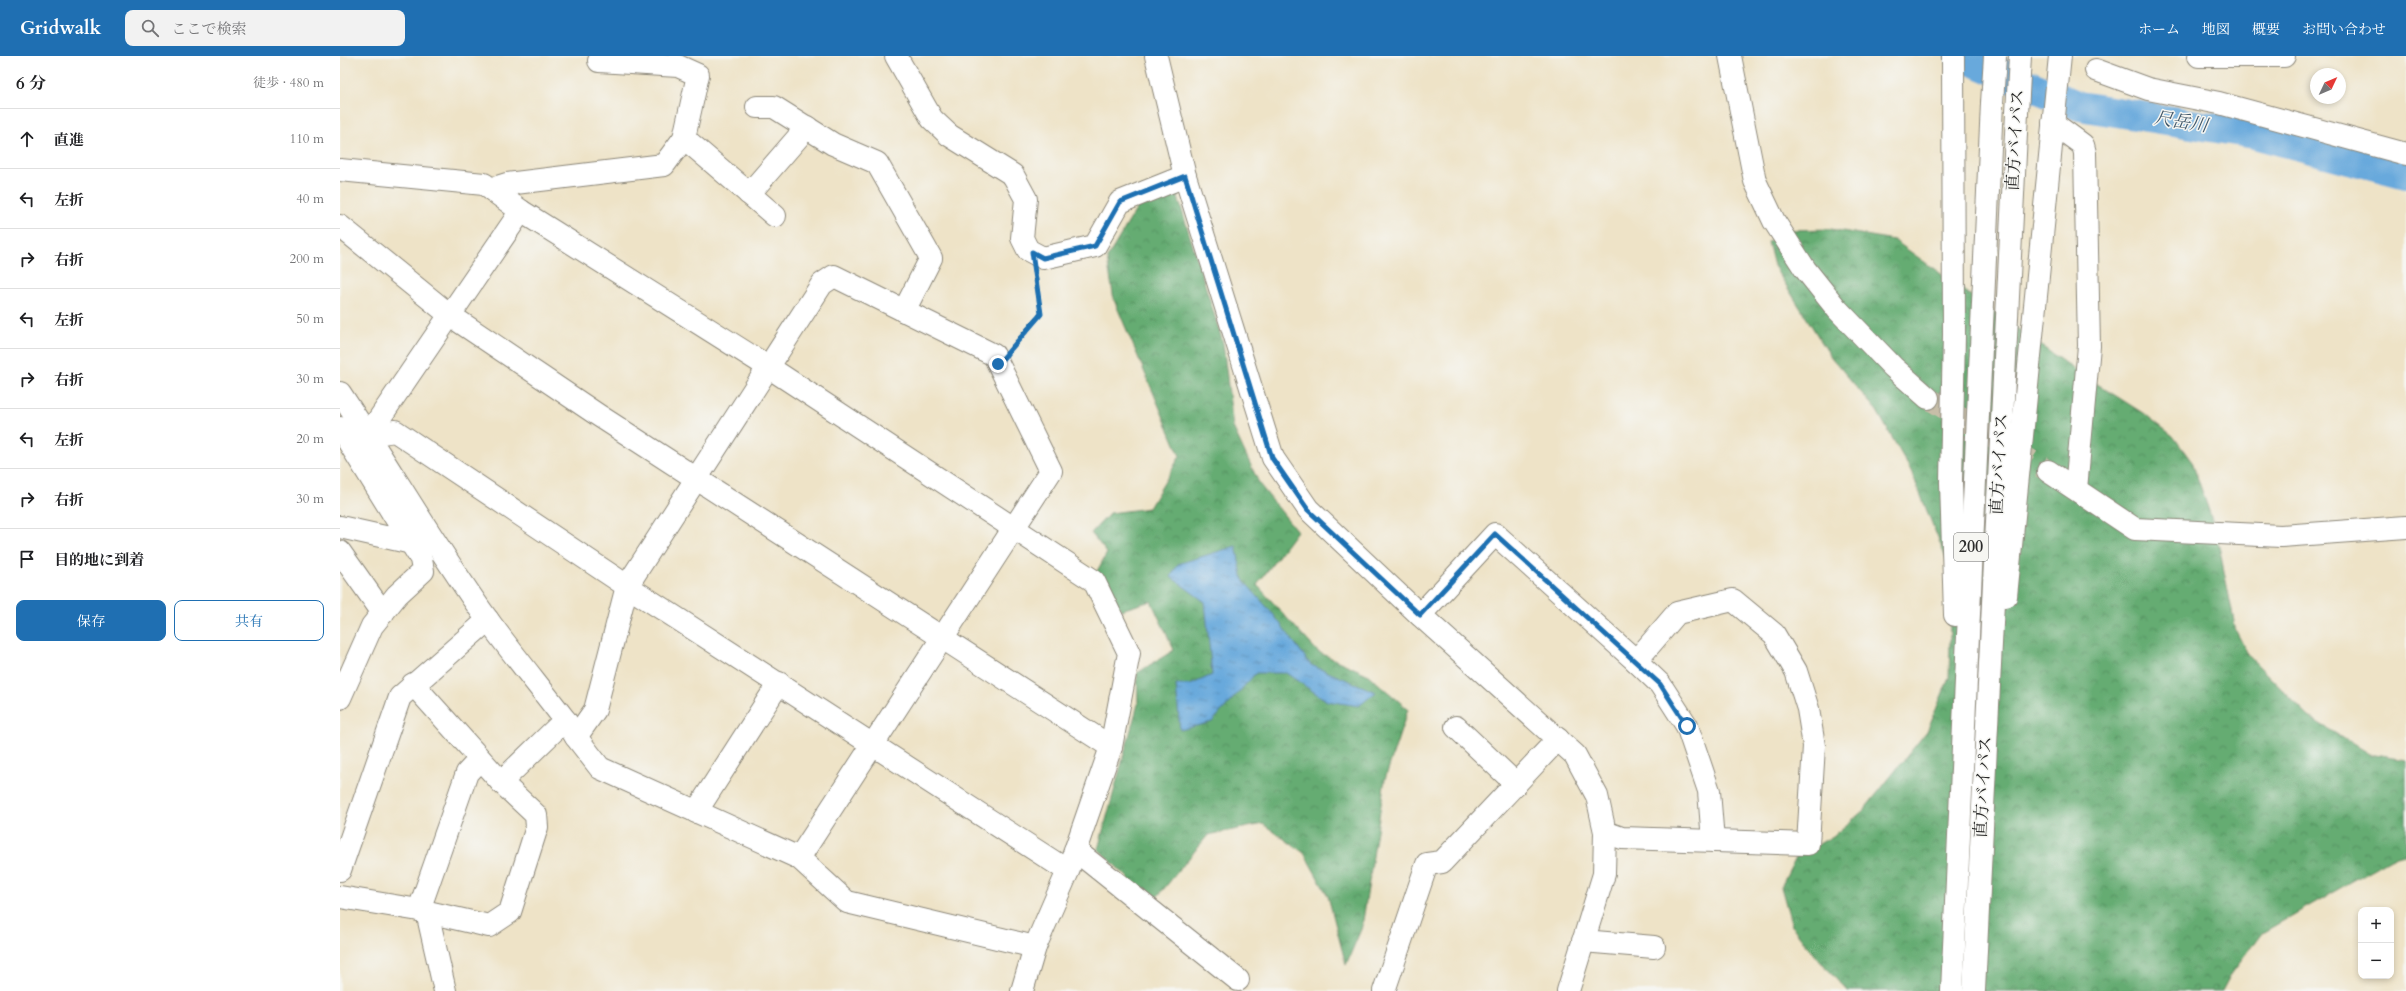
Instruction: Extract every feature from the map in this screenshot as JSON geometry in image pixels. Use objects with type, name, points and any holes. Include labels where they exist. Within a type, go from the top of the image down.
[{"type":"main road","points":[[896,56],[932,119],[949,135],[1013,175],[1026,199],[1022,238],[1028,250],[1043,258],[1095,246],[1120,202],[1185,176]]},
{"type":"main road","points":[[1156,56],[1185,176],[1272,458],[1308,510],[1420,615],[1575,755],[1597,796],[1605,832],[1604,874],[1568,991]]},
{"type":"main road","points":[[1730,56],[1755,181],[1774,221],[1805,269],[1837,308],[1893,367],[1928,398]]},
{"type":"main road","points":[[1953,56],[1954,334],[1950,482],[1961,774]]},
{"type":"main road","name":"直方バイパス","points":[[1952,991],[1995,56]]},
{"type":"main road","name":"直方バイパス","points":[[1974,991],[1982,784],[2020,56]]},
{"type":"main road","points":[[1982,784],[2004,616],[2060,56]]},
{"type":"main road","points":[[2199,56],[2284,56]]},
{"type":"main road","points":[[491,189],[506,184],[664,165],[684,138],[698,75],[678,66],[599,61]]},
{"type":"main road","points":[[2096,70],[2148,89],[2219,103],[2406,154]]},
{"type":"main road","points":[[757,107],[774,107],[834,144],[878,163],[931,258],[904,311]]},
{"type":"main road","points":[[2053,123],[2083,145],[2085,153],[2089,346],[2076,489]]},
{"type":"main road","points":[[749,194],[807,127]]},
{"type":"main road","points":[[684,138],[776,216]]},
{"type":"main road","points":[[340,170],[484,184],[521,211],[770,368],[1094,581],[1130,653],[1111,747],[1068,871],[1035,947],[1022,991]]},
{"type":"main road","points":[[368,435],[451,316],[521,211]]},
{"type":"main road","points":[[340,226],[451,316],[598,415],[698,478],[1111,747]]},
{"type":"main road","points":[[501,782],[595,710],[627,586],[770,368],[822,284],[834,276],[994,355],[1051,471],[875,744],[799,858]]},
{"type":"main road","points":[[343,412],[368,435],[412,507],[488,620],[600,768],[799,858],[848,902],[1035,947]]},
{"type":"main road","points":[[340,698],[372,626],[397,595],[423,571],[421,559],[343,412]]},
{"type":"main road","points":[[368,435],[395,431],[627,586],[875,744],[1068,871]]},
{"type":"main road","points":[[2048,470],[2135,529],[2281,536],[2406,527]]},
{"type":"main road","points":[[340,527],[412,544]]},
{"type":"main road","points":[[1420,615],[1495,534],[1660,684],[1687,726],[1709,791],[1714,841]]},
{"type":"main road","points":[[340,552],[383,613]]},
{"type":"main road","points":[[1605,832],[1622,838],[1808,844],[1814,746],[1808,709],[1796,671],[1774,634],[1733,600],[1677,613],[1636,661]]},
{"type":"main road","points":[[340,870],[400,697],[413,684],[488,620]]},
{"type":"main road","points":[[696,812],[778,682]]},
{"type":"main road","points":[[340,897],[423,911],[489,926],[510,912],[537,827],[536,815],[501,782],[413,684]]},
{"type":"main road","points":[[1456,727],[1516,784]]},
{"type":"main road","points":[[1384,991],[1427,864],[1442,862],[1558,740]]},
{"type":"main road","points":[[445,991],[423,911],[467,774],[480,759]]},
{"type":"main road","points":[[1075,850],[1238,980]]},
{"type":"main road","points":[[1583,941],[1654,947]]},
{"type":"path","points":[[998,364],[1041,314],[1032,252]]},
{"type":"green space","points":[[1176,191],[1223,343],[1233,427],[1260,485],[1297,531],[1257,585],[1318,652],[1367,674],[1408,709],[1385,779],[1362,927],[1346,965],[1328,896],[1304,853],[1263,824],[1208,835],[1153,902],[1098,849],[1138,704],[1137,673],[1174,650],[1151,601],[1121,610],[1097,571],[1107,553],[1091,533],[1110,513],[1149,508],[1180,456],[1114,300],[1107,258],[1137,208]]},
{"type":"green space","points":[[1831,229],[1894,240],[2072,368],[2146,415],[2173,436],[2192,462],[2216,531],[2236,631],[2249,656],[2309,717],[2369,754],[2406,760],[2406,854],[2396,856],[2262,933],[2230,976],[2222,991],[1848,991],[1811,951],[1792,926],[1781,887],[1796,857],[1833,836],[1863,811],[1927,731],[1949,678],[1949,566],[1911,471],[1877,411],[1831,357],[1774,266],[1768,242],[1786,230]]},
{"type":"water","points":[[1236,546],[1243,580],[1273,614],[1311,665],[1376,692],[1359,706],[1327,701],[1286,673],[1256,673],[1212,722],[1180,730],[1176,685],[1190,685],[1212,675],[1205,602],[1171,577],[1178,564]]},
{"type":"waterway","name":"尺岳川","points":[[1960,56],[2079,106],[2254,134],[2406,174]]},
{"type":"tunnel","points":[[1928,398],[2048,471]]},
{"type":"route","points":[[998,364],[1041,314],[1032,252],[1043,258],[1095,246],[1120,202],[1131,196],[1185,176],[1272,458],[1308,510],[1420,615],[1495,534],[1660,684],[1687,726]]}]
